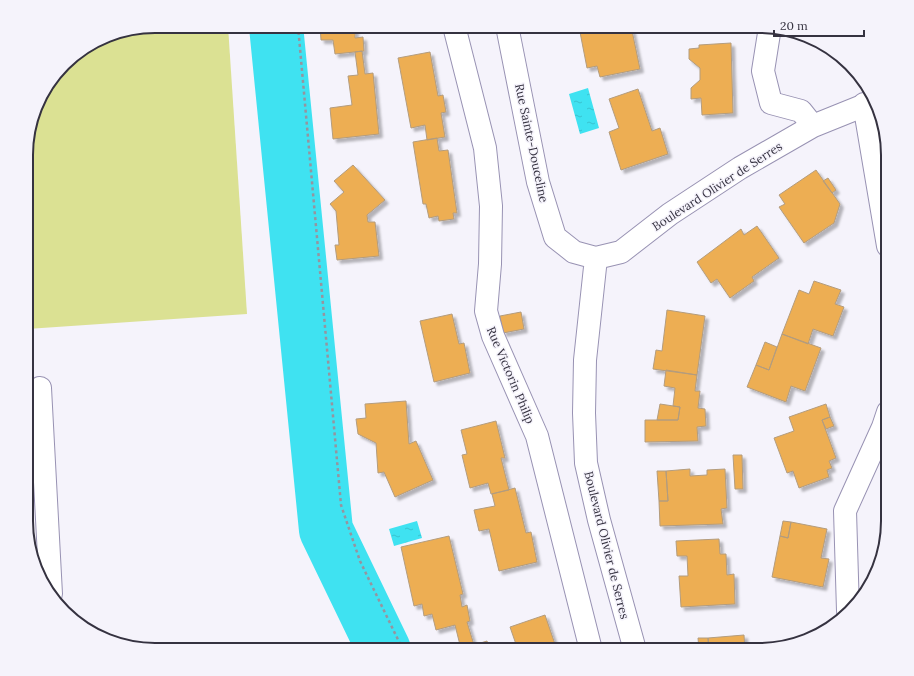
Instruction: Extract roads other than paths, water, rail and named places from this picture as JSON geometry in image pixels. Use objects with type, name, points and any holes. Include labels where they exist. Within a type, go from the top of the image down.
[{"type":"street","name":"Rue Victorin Philip","points":[[456,33],[484,148],[491,206],[490,264],[486,311],[493,336],[537,436],[589,643]]},
{"type":"street","name":"Rue Sainte-Douceline","points":[[508,33],[538,182],[556,237],[574,252],[596,258]]},
{"type":"street","points":[[769,33],[763,71],[771,103],[801,112],[813,126]]},
{"type":"street","name":"Boulevard Olivier de Serres","points":[[633,643],[599,520],[586,463],[584,413],[585,360],[596,258],[621,252],[670,214],[740,168],[813,126],[869,102]]},
{"type":"street","points":[[870,105],[881,190]]},
{"type":"street","points":[[40,388],[50,584]]},
{"type":"street","points":[[848,604],[845,511],[881,431]]},
{"type":"water","points":[[588,88],[599,128],[580,134],[569,94]]},
{"type":"water","points":[[417,521],[422,538],[394,546],[389,529]]},
{"type":"waterway","points":[[277,33],[326,530],[381,643]]}]
